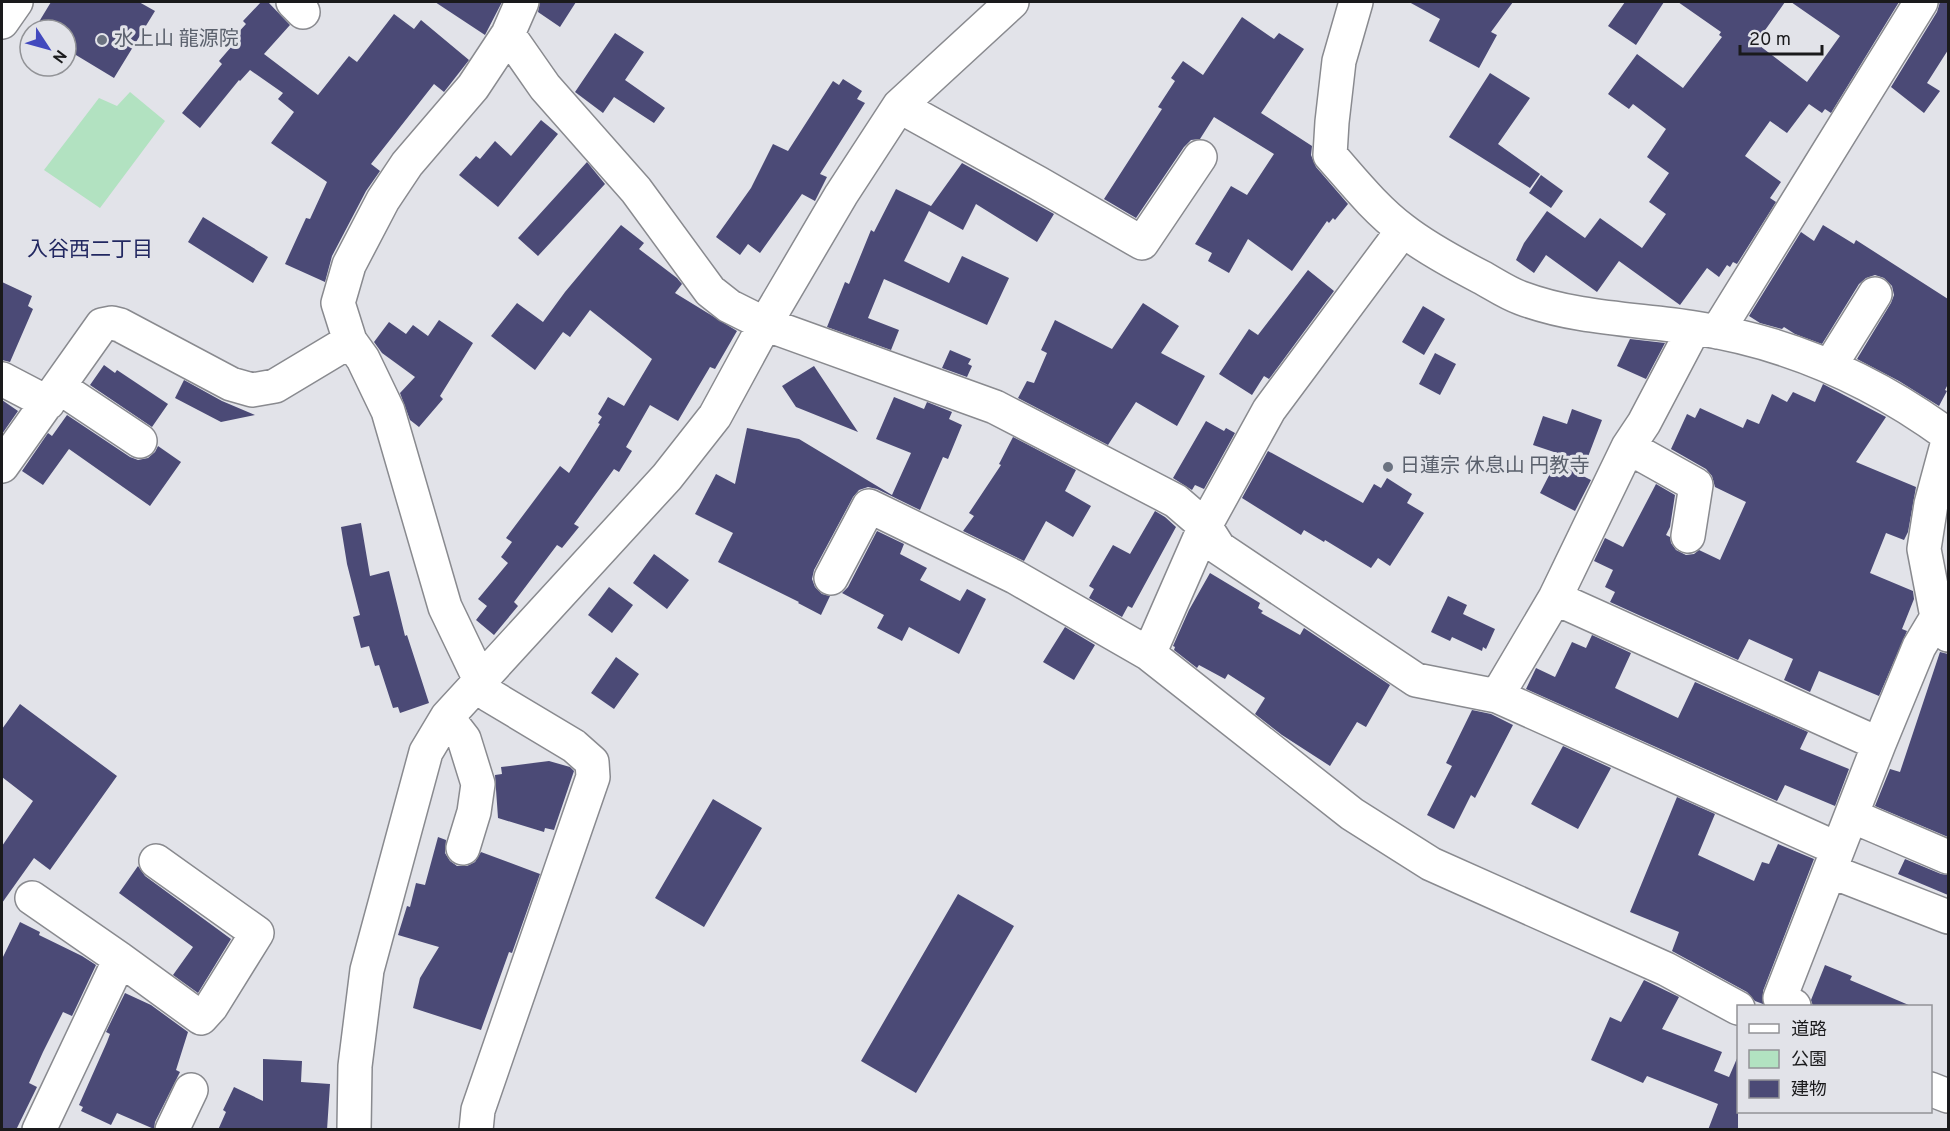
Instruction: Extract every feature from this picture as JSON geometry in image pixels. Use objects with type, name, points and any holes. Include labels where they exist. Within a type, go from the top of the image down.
[{"type":"street","points":[[2,22],[16,2]]},
{"type":"street","points":[[476,1130],[478,1110],[593,777],[592,762],[574,746],[489,695],[480,680],[445,607],[388,411],[368,368],[350,341],[338,303],[349,266],[383,200],[407,164],[473,87],[508,33],[522,2]]},
{"type":"street","points":[[354,1130],[354,1066],[367,970],[426,752],[447,717],[667,477],[715,416],[765,324],[841,195],[899,106],[1012,2]]},
{"type":"street","points":[[1356,2],[1339,61],[1330,155],[1371,202],[1403,230],[1458,265],[1520,298],[1575,313],[1706,330],[1766,343],[1830,366],[1886,393],[1948,435]]},
{"type":"street","points":[[1497,696],[1555,598],[1628,447],[1922,2]]},
{"type":"street","points":[[508,33],[545,87],[636,190],[710,291],[729,306],[765,324],[994,407],[1176,501],[1205,526],[1219,548],[1416,680],[1497,696],[1948,917]]},
{"type":"street","points":[[899,106],[1142,243],[1200,157]]},
{"type":"street","points":[[1149,654],[1205,526],[1269,410],[1403,230]]},
{"type":"street","points":[[1830,366],[1875,294]]},
{"type":"street","points":[[2,466],[102,325],[112,323],[120,325],[231,384],[252,390],[275,386],[350,341]]},
{"type":"street","points":[[2,379],[53,395],[140,441]]},
{"type":"street","points":[[1792,1005],[1780,998],[1878,744],[1919,647],[1943,626],[1924,549],[1931,504],[1948,441]]},
{"type":"street","points":[[1628,447],[1696,485],[1688,536]]},
{"type":"street","points":[[831,578],[869,506],[1015,577],[1149,654],[1352,814],[1431,864],[1666,969],[1737,1007]]},
{"type":"street","points":[[1555,598],[1878,744]]},
{"type":"street","points":[[447,717],[464,739],[478,784],[474,812],[463,848]]},
{"type":"street","points":[[1852,816],[1948,857]]},
{"type":"street","points":[[32,898],[201,1018],[211,1007],[257,933],[156,861]]},
{"type":"street","points":[[39,1130],[120,959]]},
{"type":"street","points":[[172,1130],[191,1090]]},
{"type":"street","points":[[1932,1090],[1948,1096]]},
{"type":"green space","points":[[130,92],[165,121],[100,208],[44,170],[99,98],[117,106]]},
{"type":"building","name":"水上山 龍源院","points":[[51,2],[139,2],[155,11],[114,78],[78,56],[78,18],[41,18]]},
{"type":"building","points":[[261,2],[268,2],[290,25],[264,54],[318,95],[349,56],[357,62],[394,14],[414,29],[421,20],[469,60],[444,92],[434,84],[371,164],[380,171],[366,191],[332,256],[325,282],[285,264],[306,218],[310,219],[327,182],[271,143],[294,112],[278,99],[283,93],[250,70],[239,80],[200,128],[182,113],[222,64],[219,61],[238,39],[235,36],[246,24],[243,21]]},
{"type":"building","points":[[435,2],[502,2],[485,35]]},
{"type":"building","points":[[540,2],[576,2],[560,27],[538,12]]},
{"type":"building","points":[[1409,2],[1513,2],[1491,32],[1497,35],[1479,68],[1429,41],[1440,19]]},
{"type":"building","points":[[1625,2],[1664,2],[1636,45],[1608,26]]},
{"type":"building","points":[[1678,2],[1785,2],[1756,43],[1807,82],[1840,36],[1791,2],[1899,2],[1831,113],[1825,109],[1822,113],[1809,104],[1787,133],[1770,121],[1745,156],[1781,182],[1770,198],[1776,202],[1737,264],[1733,262],[1730,267],[1727,265],[1719,277],[1707,268],[1680,305],[1619,261],[1597,292],[1546,255],[1534,273],[1516,260],[1524,243],[1547,211],[1585,238],[1600,218],[1642,248],[1666,214],[1649,202],[1669,173],[1647,157],[1666,129],[1633,104],[1629,109],[1608,94],[1637,54],[1683,88],[1722,37],[1719,35],[1721,32]]},
{"type":"building","points":[[1940,2],[1948,2],[1948,50],[1927,83],[1940,91],[1924,113],[1891,87],[1937,12]]},
{"type":"building","points":[[1242,17],[1274,39],[1279,33],[1304,49],[1261,113],[1312,146],[1311,155],[1316,167],[1348,204],[1335,220],[1333,218],[1329,223],[1327,221],[1292,271],[1248,239],[1229,273],[1208,261],[1212,253],[1195,244],[1231,186],[1247,195],[1274,154],[1214,117],[1200,139],[1191,140],[1184,147],[1136,218],[1104,199],[1162,109],[1158,107],[1175,81],[1171,78],[1183,61],[1203,75]]},
{"type":"building","points":[[615,33],[644,52],[625,80],[665,108],[654,123],[614,97],[603,113],[575,92]]},
{"type":"building","points":[[1490,73],[1530,98],[1498,144],[1540,174],[1530,188],[1449,137]]},
{"type":"building","points":[[843,79],[862,91],[857,99],[865,103],[820,174],[827,177],[815,201],[802,194],[760,253],[748,244],[740,255],[716,237],[751,188],[773,144],[788,151],[833,81],[839,85]]},
{"type":"building","points":[[541,120],[558,134],[498,207],[459,175],[476,156],[480,159],[495,141],[511,156]]},
{"type":"building","points":[[587,162],[605,184],[538,256],[518,238]]},
{"type":"building","points":[[962,163],[1054,214],[1037,242],[976,204],[963,230],[929,211],[904,261],[949,283],[962,256],[1009,278],[987,325],[884,279],[868,318],[899,330],[891,350],[827,327],[845,282],[849,284],[871,230],[874,232],[896,189],[931,206]]},
{"type":"building","points":[[1541,175],[1563,191],[1551,208],[1529,193]]},
{"type":"building","points":[[203,217],[268,257],[253,283],[188,242]]},
{"type":"building","points":[[621,225],[644,243],[639,249],[682,284],[675,293],[737,331],[715,369],[710,367],[678,421],[650,405],[626,447],[632,451],[619,472],[614,469],[574,524],[579,527],[562,548],[557,545],[514,602],[518,606],[494,635],[476,620],[487,606],[478,599],[508,563],[501,557],[512,542],[506,538],[560,466],[569,473],[600,424],[598,423],[602,417],[598,414],[608,397],[624,406],[652,359],[590,310],[570,337],[563,332],[535,370],[491,336],[517,303],[543,322]]},
{"type":"building","points":[[1823,225],[1854,244],[1856,240],[1948,299],[1948,384],[1939,406],[1857,359],[1894,295],[1892,286],[1884,278],[1875,275],[1859,284],[1822,344],[1795,334],[1784,327],[1782,329],[1760,323],[1749,316],[1801,232],[1814,241]]},
{"type":"building","points":[[1308,270],[1334,291],[1269,379],[1264,376],[1252,395],[1219,374],[1249,329],[1258,335]]},
{"type":"building","points":[[2,282],[32,296],[28,306],[33,309],[10,362],[2,360]]},
{"type":"building","points":[[1143,303],[1179,326],[1161,353],[1205,376],[1177,426],[1136,402],[1108,445],[1018,398],[1027,381],[1034,383],[1047,353],[1041,350],[1055,320],[1112,349]]},
{"type":"building","points":[[1423,306],[1445,319],[1424,355],[1402,342]]},
{"type":"building","points":[[439,320],[473,343],[440,396],[443,399],[419,427],[410,420],[400,393],[415,377],[382,353],[374,342],[389,322],[406,334],[413,325],[428,336]]},
{"type":"building","points":[[1630,339],[1665,343],[1646,379],[1617,366]]},
{"type":"building","points":[[950,350],[971,359],[968,364],[972,366],[967,377],[942,368]]},
{"type":"building","points":[[1435,353],[1456,364],[1440,395],[1419,384]]},
{"type":"building","points":[[104,365],[115,373],[117,370],[168,404],[152,427],[90,385]]},
{"type":"building","points":[[814,366],[858,432],[796,407],[782,386]]},
{"type":"building","points":[[184,380],[222,401],[255,415],[221,422],[175,398]]},
{"type":"building","points":[[1823,384],[1886,417],[1856,462],[1916,487],[1908,532],[1904,540],[1886,533],[1870,573],[1913,591],[1914,599],[1902,629],[1907,631],[1879,696],[1819,671],[1810,692],[1784,680],[1793,659],[1749,639],[1738,660],[1610,602],[1615,592],[1605,587],[1613,570],[1594,561],[1605,538],[1623,547],[1656,484],[1675,495],[1670,527],[1666,535],[1670,537],[1676,550],[1686,555],[1694,554],[1699,550],[1720,560],[1746,502],[1715,487],[1712,476],[1706,469],[1671,449],[1687,414],[1695,418],[1700,408],[1743,428],[1747,419],[1759,424],[1772,394],[1787,402],[1793,392],[1815,402]]},
{"type":"building","points":[[894,397],[924,409],[927,402],[952,412],[949,419],[962,425],[948,459],[943,457],[920,510],[877,489],[868,487],[859,490],[853,497],[814,570],[812,579],[815,587],[822,594],[830,596],[821,615],[718,562],[733,533],[695,514],[716,474],[735,484],[747,428],[799,439],[892,495],[911,453],[876,439]]},
{"type":"building","points":[[2,400],[18,411],[2,434]]},
{"type":"building","points":[[1572,409],[1602,420],[1581,475],[1591,480],[1575,511],[1540,493],[1560,454],[1533,445],[1543,416],[1567,424]]},
{"type":"building","points":[[67,415],[130,457],[138,460],[148,458],[158,446],[181,462],[150,506],[69,449],[43,485],[22,471],[48,433],[52,436]]},
{"type":"building","points":[[1206,421],[1224,431],[1226,428],[1235,433],[1204,489],[1195,485],[1192,490],[1173,478]]},
{"type":"building","points":[[1013,437],[1076,470],[1065,491],[1091,506],[1073,537],[1046,521],[1024,561],[963,531],[974,516],[969,513],[1001,465],[999,464]]},
{"type":"building","points":[[1268,451],[1363,503],[1374,484],[1381,488],[1387,478],[1412,494],[1407,503],[1424,513],[1390,566],[1378,558],[1371,568],[1304,530],[1301,535],[1242,498]]},
{"type":"building","points":[[1155,511],[1176,527],[1132,608],[1128,606],[1122,617],[1089,598],[1094,589],[1089,586],[1113,545],[1130,554]]},
{"type":"building","points":[[361,523],[370,576],[389,571],[405,636],[407,635],[429,703],[400,713],[398,707],[393,708],[379,665],[375,666],[369,646],[361,648],[353,617],[360,615],[347,564],[341,527]]},
{"type":"building","points":[[877,531],[904,544],[900,554],[927,568],[920,580],[960,601],[967,589],[986,599],[959,654],[909,627],[902,641],[877,628],[884,615],[842,593],[848,587]]},
{"type":"building","points":[[654,554],[689,580],[667,609],[633,583]]},
{"type":"building","points":[[1210,573],[1260,603],[1258,608],[1263,611],[1261,613],[1300,635],[1304,628],[1390,685],[1366,727],[1357,722],[1330,766],[1282,735],[1255,714],[1265,698],[1228,674],[1225,679],[1199,665],[1197,668],[1174,650],[1173,646],[1189,610]]},
{"type":"building","points":[[609,587],[633,605],[612,633],[588,615]]},
{"type":"building","points":[[1448,596],[1467,605],[1463,614],[1495,629],[1486,649],[1483,647],[1482,651],[1452,637],[1450,641],[1431,632]]},
{"type":"building","points":[[1065,627],[1095,645],[1074,680],[1043,662]]},
{"type":"building","points":[[1592,635],[1631,653],[1615,688],[1678,718],[1695,682],[1808,732],[1800,749],[1849,769],[1835,806],[1785,785],[1777,801],[1526,689],[1536,668],[1555,677],[1572,642],[1586,648]]},
{"type":"building","points":[[1940,652],[1948,654],[1948,837],[1875,806],[1890,769],[1900,772]]},
{"type":"building","points":[[616,657],[639,674],[614,709],[591,693]]},
{"type":"building","points":[[20,704],[117,776],[50,870],[34,858],[2,903],[2,846],[33,801],[2,777],[2,729]]},
{"type":"building","points":[[1472,710],[1491,714],[1513,725],[1475,798],[1471,795],[1454,829],[1427,815],[1452,766],[1446,763]]},
{"type":"building","points":[[1563,746],[1611,768],[1578,829],[1531,804]]},
{"type":"building","points":[[549,761],[570,767],[574,771],[554,830],[545,828],[544,832],[498,818],[495,775],[502,774],[501,767]]},
{"type":"building","points":[[1677,797],[1715,814],[1698,855],[1754,881],[1762,862],[1769,864],[1778,844],[1814,859],[1763,991],[1763,1004],[1755,1001],[1747,992],[1672,951],[1679,932],[1630,912]]},
{"type":"building","points":[[713,799],[762,828],[704,927],[655,898]]},
{"type":"building","points":[[438,837],[446,840],[445,853],[457,866],[467,866],[475,862],[481,852],[540,874],[481,1030],[413,1008],[420,978],[439,947],[398,935],[407,906],[410,907],[416,883],[425,885]]},
{"type":"building","points":[[1905,859],[1948,875],[1948,895],[1898,874]]},
{"type":"building","points":[[138,866],[145,876],[231,939],[198,993],[173,975],[193,947],[119,893]]},
{"type":"building","points":[[958,894],[1014,926],[916,1093],[861,1061]]},
{"type":"building","points":[[20,922],[40,932],[39,935],[96,965],[72,1016],[63,1012],[43,1052],[29,1083],[37,1087],[16,1130],[2,1130],[2,959]]},
{"type":"building","points":[[1825,965],[1852,976],[1850,980],[1909,1005],[1813,1005],[1811,1000]]},
{"type":"building","points":[[1644,980],[1679,997],[1662,1029],[1722,1052],[1714,1071],[1729,1077],[1737,1058],[1738,1130],[1708,1130],[1718,1104],[1647,1076],[1643,1083],[1591,1060],[1610,1017],[1621,1022]]},
{"type":"building","points":[[125,993],[151,1005],[188,1032],[176,1070],[180,1072],[155,1122],[154,1129],[117,1113],[111,1125],[81,1111],[83,1107],[79,1105],[110,1034],[106,1032]]},
{"type":"building","points":[[263,1059],[302,1061],[301,1082],[330,1084],[327,1130],[218,1130],[226,1112],[223,1110],[234,1087],[263,1101]]},
{"type":"place","name":"水上山 龍源院","points":[[102,40]]},
{"type":"place","name":"日蓮宗 休息山 円教寺","points":[[1388,467]]},
{"type":"district","name":"入谷西二丁目","points":[[90,250]]}]
